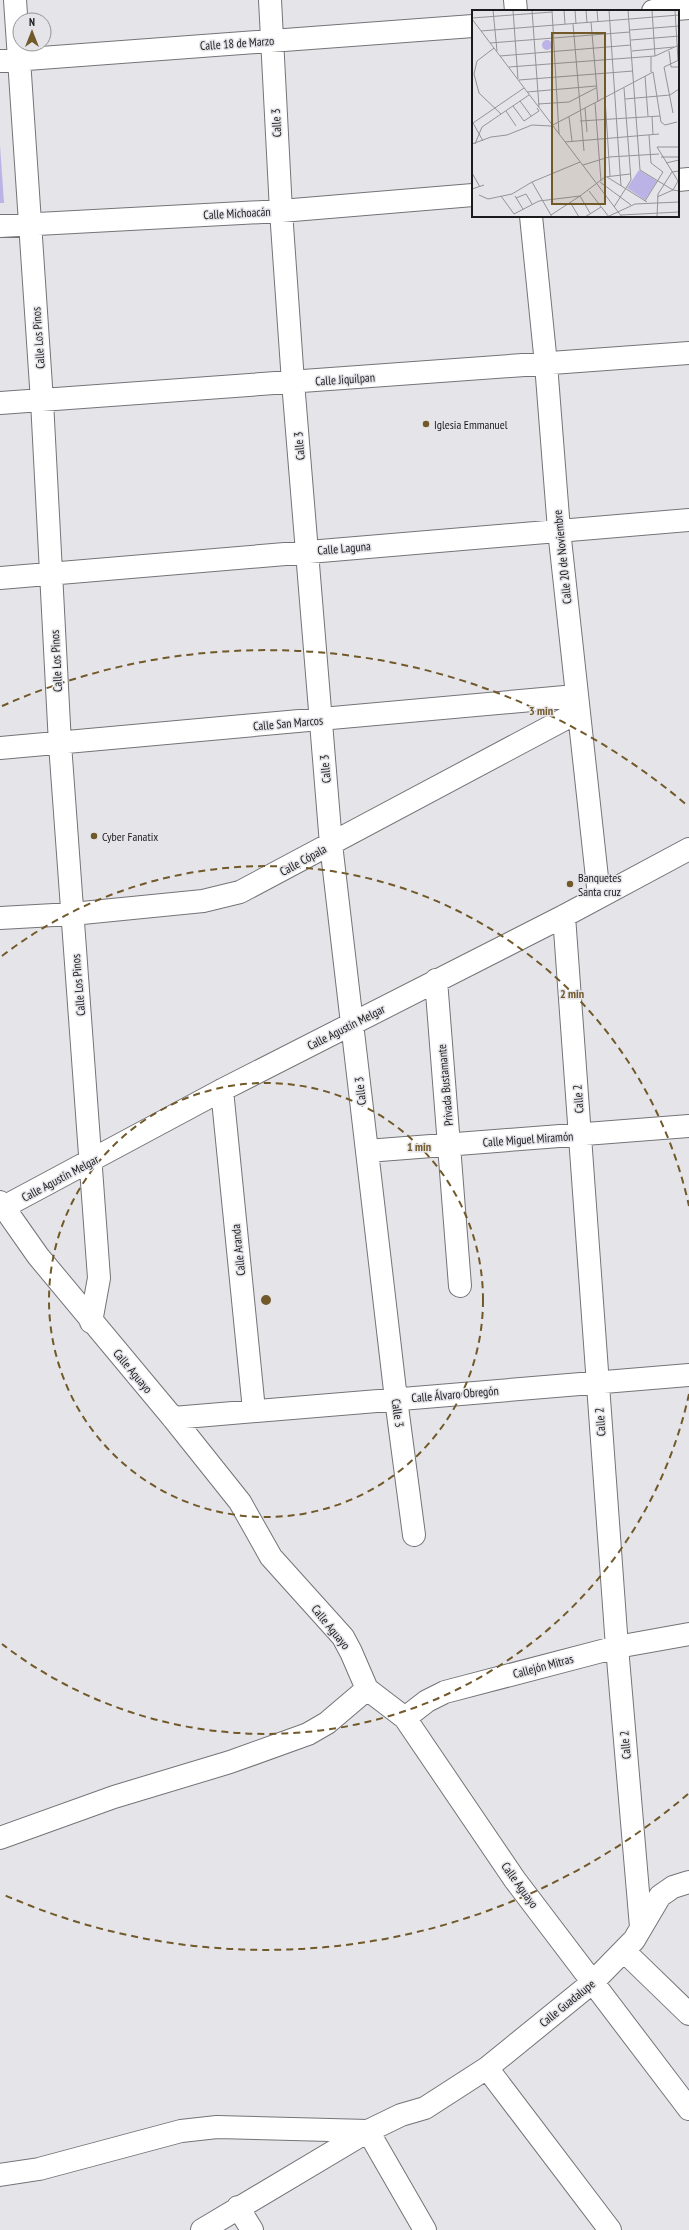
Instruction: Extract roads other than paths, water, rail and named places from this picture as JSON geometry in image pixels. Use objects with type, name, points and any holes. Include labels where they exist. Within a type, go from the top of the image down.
[{"type":"street","name":"Calle Los Pinos","points":[[15,0],[10,60],[30,224],[42,401],[60,744],[92,1162],[99,1284],[92,1322]]},
{"type":"street","name":"Calle 3","points":[[270,0],[281,211],[293,382],[331,844],[396,1399],[414,1535]]},
{"type":"street","points":[[515,0],[516,10]]},
{"type":"street","points":[[665,10],[689,8]]},
{"type":"street","name":"Calle 18 de Marzo","points":[[10,60],[472,26]]},
{"type":"street","points":[[679,180],[689,179]]},
{"type":"street","name":"Calle Michoacán","points":[[0,226],[281,211],[472,195]]},
{"type":"street","name":"Calle 20 de Noviembre","points":[[531,217],[546,364],[559,530],[599,896]]},
{"type":"street","name":"Calle Jiquilpan","points":[[0,404],[689,353]]},
{"type":"street","name":"Calle Laguna","points":[[0,578],[689,520]]},
{"type":"street","name":"Calle San Marcos","points":[[0,748],[60,744],[321,720],[577,704]]},
{"type":"street","name":"Calle Cópala","points":[[0,918],[72,914],[203,901],[224,897],[257,884],[331,844],[577,704]]},
{"type":"street","name":"Calle Agustín Melgar","points":[[1,1206],[92,1162],[222,1090],[564,916],[689,849]]},
{"type":"street","name":"Calle 2","points":[[564,916],[617,1647],[641,1927]]},
{"type":"street","name":"Privada Bustamante","points":[[436,980],[460,1286]]},
{"type":"street","name":"Calle Aranda","points":[[222,1090],[254,1410]]},
{"type":"street","name":"Calle Miguel Miramón","points":[[367,1151],[689,1126]]},
{"type":"street","name":"Calle Aguayo","points":[[1,1206],[38,1256],[173,1418],[246,1511],[271,1557],[343,1638],[351,1652],[367,1689],[405,1718],[515,1880],[689,2109]]},
{"type":"street","name":"Calle Álvaro Obregón","points":[[173,1418],[254,1410],[689,1375]]},
{"type":"street","name":"Callejón Mitras","points":[[405,1718],[426,1701],[440,1694],[617,1647],[689,1634]]},
{"type":"street","points":[[0,1838],[107,1800],[230,1762],[308,1734],[327,1723],[367,1689]]},
{"type":"street","name":"Calle Guadalupe","points":[[202,2230],[238,2207],[368,2131],[401,2115],[426,2108],[487,2068],[594,1982],[624,1952],[660,1896],[673,1887],[689,1882]]},
{"type":"street","points":[[624,1952],[689,2014]]},
{"type":"street","points":[[487,2068],[610,2230]]},
{"type":"street","points":[[0,2175],[39,2169],[181,2131],[200,2128],[368,2131],[425,2230]]},
{"type":"street","points":[[238,2207],[252,2230]]},
{"type":"place","name":"Iglesia Emmanuel","points":[[426,424]]},
{"type":"place","name":"Cyber Fanatix","points":[[94,836]]},
{"type":"place","name":"Banquetes Santa cruz","points":[[570,884]]}]
